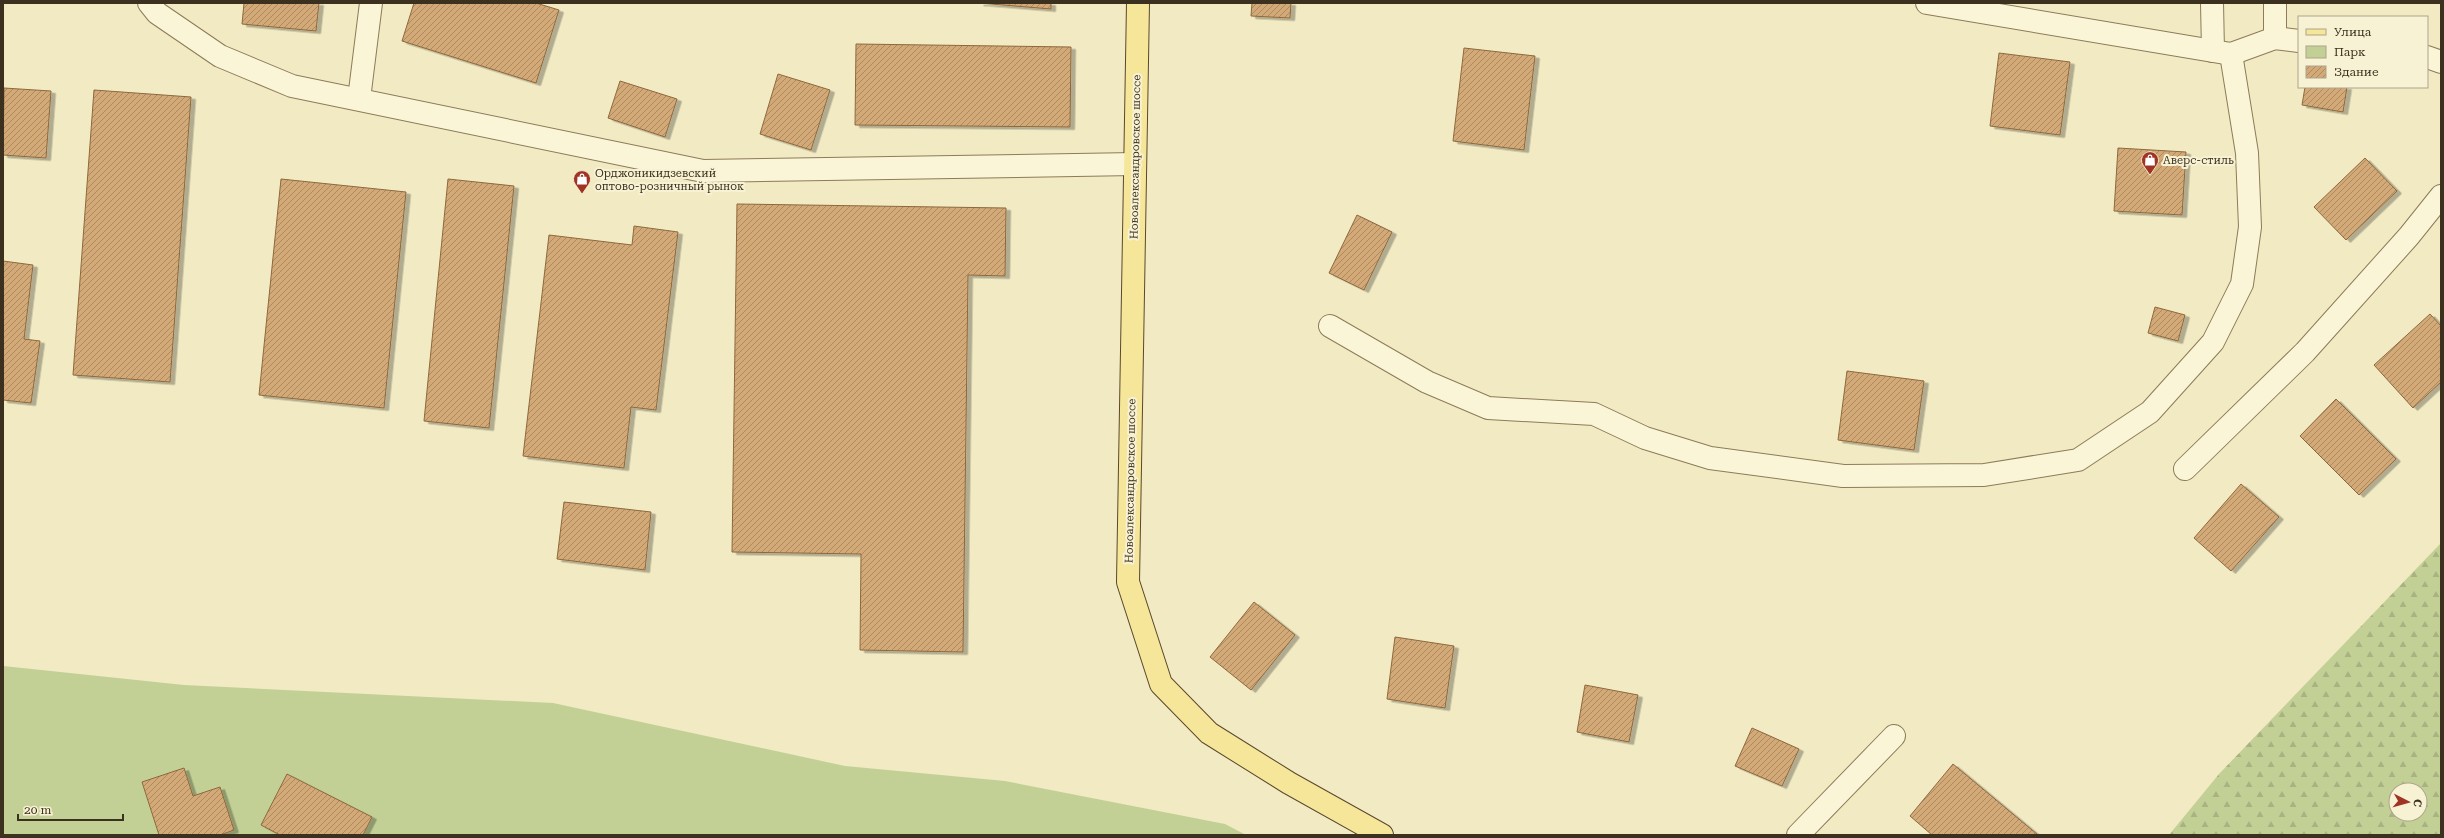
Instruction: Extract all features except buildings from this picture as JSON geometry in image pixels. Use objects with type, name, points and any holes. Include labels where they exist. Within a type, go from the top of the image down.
[{"type":"main road","name":"Новоалександровское шоссе","points":[[1138,3],[1128,582],[1161,684],[1209,733],[1289,783],[1382,835]]},
{"type":"street","points":[[149,3],[157,13],[220,56],[292,86],[703,171],[1135,164]]},
{"type":"street","points":[[360,100],[371,3]]},
{"type":"street","points":[[1927,3],[2222,52],[2275,38],[2298,41]]},
{"type":"street","points":[[1330,326],[1427,382],[1488,408],[1594,414],[1645,438],[1710,458],[1843,476],[1984,475],[2078,460],[2150,412],[2213,342],[2242,284],[2250,227],[2247,153],[2222,52],[2212,3]]},
{"type":"street","points":[[2275,3],[2275,38]]},
{"type":"street","points":[[2428,57],[2441,62]]},
{"type":"street","points":[[2185,468],[2305,352],[2409,236],[2441,196]]},
{"type":"street","points":[[1798,835],[1894,736]]},
{"type":"green space","points":[[2441,543],[2441,835],[2169,835],[2219,774]]},
{"type":"green space","points":[[3,666],[184,685],[553,703],[845,766],[1005,781],[1225,824],[1246,835],[3,835]]},
{"type":"place","name":"Аверс-стиль","points":[[2150,175]]},
{"type":"place","name":"Орджоникидзевский оптово-розничный рынок","points":[[582,194]]}]
